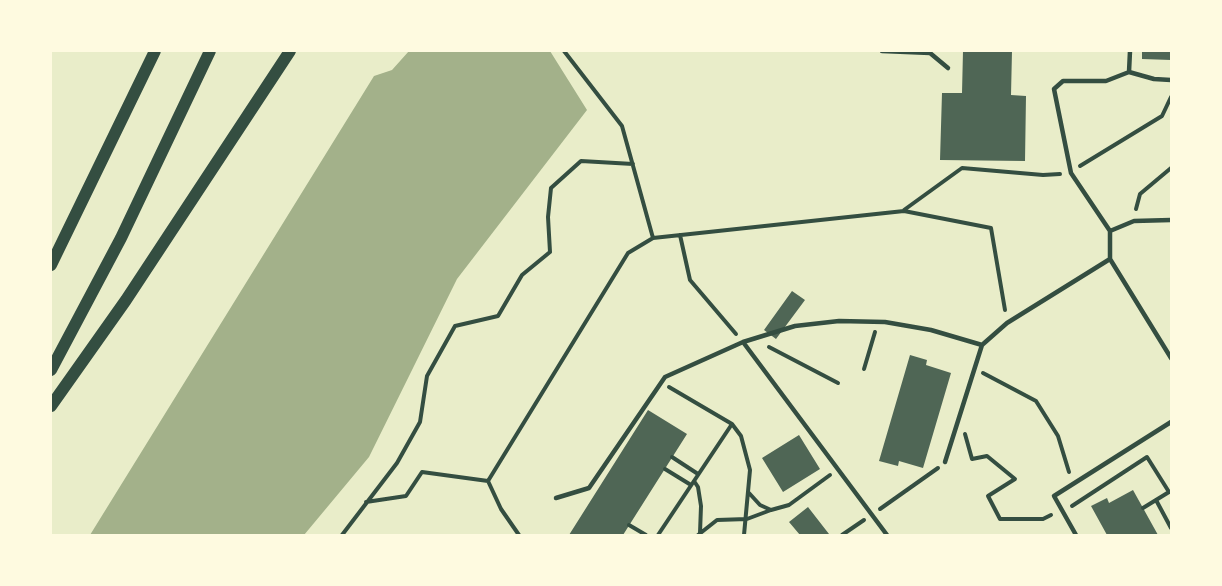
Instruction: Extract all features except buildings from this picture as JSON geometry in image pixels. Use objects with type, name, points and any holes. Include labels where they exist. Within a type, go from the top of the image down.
[{"type":"main road","points":[[51,265],[155,51]]},
{"type":"main road","points":[[51,370],[121,237],[210,51]]},
{"type":"main road","points":[[51,406],[126,300],[290,51]]},
{"type":"lane","points":[[882,51],[930,53],[948,68]]},
{"type":"lane","points":[[1129,72],[1130,51]]},
{"type":"lane","points":[[1171,80],[1154,79],[1129,72],[1106,81],[1063,81],[1054,89],[1071,173],[1110,231],[1110,260],[1171,358]]},
{"type":"lane","points":[[1110,231],[1134,220],[1171,220]]},
{"type":"lane","points":[[945,462],[982,345],[1007,323],[1110,260]]},
{"type":"lane","points":[[556,498],[589,488],[664,377],[743,342],[795,326],[839,321],[878,322],[931,330],[982,345]]},
{"type":"lane","points":[[743,342],[887,535]]},
{"type":"lane","points":[[1076,535],[1054,496],[1171,422]]},
{"type":"path","points":[[564,51],[622,126],[653,238]]},
{"type":"path","points":[[904,211],[962,168],[1043,175],[1071,173],[1162,116],[1171,97]]},
{"type":"path","points":[[342,535],[397,464],[420,422],[427,376],[454,326],[498,316],[522,275],[549,252],[548,217],[551,188],[581,161],[633,164]]},
{"type":"path","points":[[1134,220],[1140,194],[1171,168]]},
{"type":"path","points":[[488,481],[628,253],[653,238],[904,211],[991,228],[1007,323]]},
{"type":"path","points":[[680,235],[690,280],[743,342]]},
{"type":"path","points":[[864,369],[878,322]]},
{"type":"path","points":[[752,339],[838,383]]},
{"type":"path","points":[[975,369],[1036,401],[1058,436],[1069,472]]},
{"type":"path","points":[[661,382],[732,424],[745,447],[750,470],[744,535]]},
{"type":"path","points":[[658,535],[732,424]]},
{"type":"path","points":[[956,430],[966,435],[972,459],[987,456],[1016,479],[988,496],[1000,519],[1043,519],[1052,515]]},
{"type":"path","points":[[1073,511],[1072,504],[1147,457],[1169,492],[1143,508]]},
{"type":"path","points":[[672,458],[698,474]]},
{"type":"path","points":[[842,535],[945,462]]},
{"type":"path","points":[[664,469],[698,487],[701,506],[699,534]]},
{"type":"path","points":[[699,534],[717,520],[747,519],[789,505],[838,469]]},
{"type":"path","points":[[366,502],[406,496],[422,472],[488,481]]},
{"type":"path","points":[[488,481],[501,509],[519,535]]},
{"type":"path","points":[[748,493],[759,505],[771,510]]},
{"type":"path","points":[[1156,500],[1171,528]]},
{"type":"path","points":[[629,525],[646,535]]},
{"type":"shaded area","points":[[409,51],[550,51],[587,110],[457,279],[369,457],[304,535],[90,535],[374,76],[392,70]]}]
